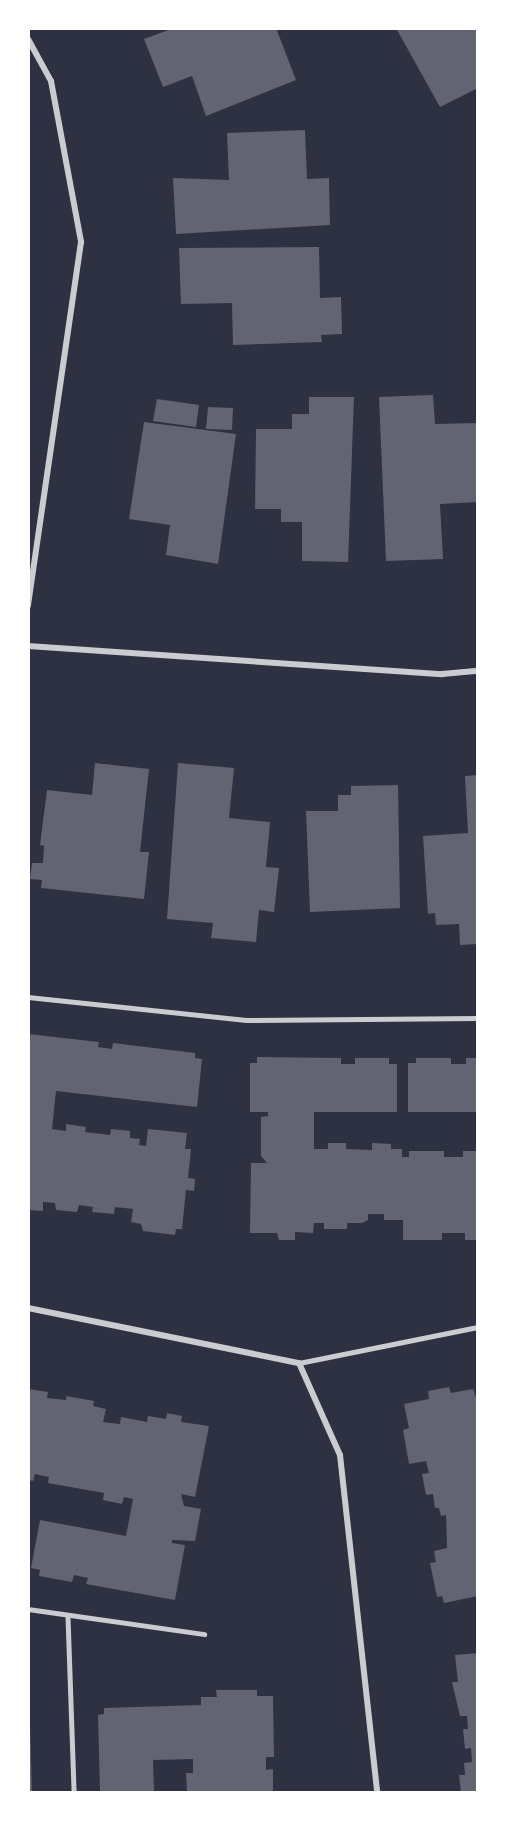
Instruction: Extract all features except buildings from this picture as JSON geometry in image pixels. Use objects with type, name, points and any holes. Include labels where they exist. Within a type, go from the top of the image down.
[{"type":"street","points":[[28,39],[51,81],[81,242],[28,606]]},
{"type":"street","points":[[28,646],[442,674],[477,671]]},
{"type":"street","points":[[28,1308],[299,1363],[340,1455],[377,1792]]},
{"type":"lane","points":[[28,997],[246,1020],[477,1018]]},
{"type":"lane","points":[[299,1363],[477,1327]]},
{"type":"lane","points":[[28,1609],[68,1617],[204,1634]]},
{"type":"lane","points":[[68,1617],[74,1792]]}]
